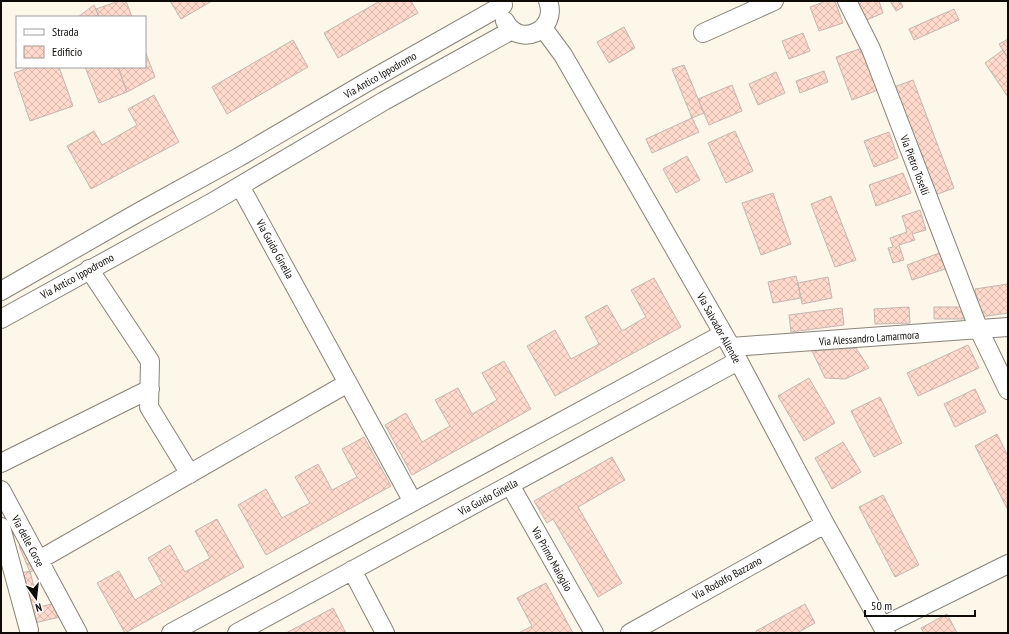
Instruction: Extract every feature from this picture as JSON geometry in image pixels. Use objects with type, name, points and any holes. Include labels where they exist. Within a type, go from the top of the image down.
[{"type":"street","points":[[504,3],[504,19],[512,30],[518,33],[531,34],[543,28],[547,23],[550,16],[548,1]]},
{"type":"street","points":[[703,33],[774,1]]},
{"type":"street","name":"Via Pietro Toselli","points":[[847,1],[871,49],[979,330],[1008,390]]},
{"type":"street","name":"Via Antico Ippodromo","points":[[1,292],[139,212],[258,146],[504,3]]},
{"type":"street","name":"Via Salvador Allende","points":[[543,28],[563,56],[731,347],[825,524],[885,630]]},
{"type":"street","name":"Via Antico Ippodromo","points":[[1,319],[240,186],[384,101],[512,30]]},
{"type":"street","points":[[258,146],[271,168]]},
{"type":"street","name":"Via Guido Ginella","points":[[240,186],[413,502]]},
{"type":"street","points":[[139,212],[153,234]]},
{"type":"street","points":[[90,269],[150,360],[149,407],[190,474]]},
{"type":"street","name":"Via Alessandro Lamarmora","points":[[731,347],[1008,328]]},
{"type":"street","points":[[171,633],[413,502],[731,347]]},
{"type":"street","name":"Via Guido Ginella","points":[[237,633],[510,485],[731,347]]},
{"type":"street","points":[[39,560],[348,383]]},
{"type":"street","points":[[1,463],[150,389]]},
{"type":"street","name":"Via Primo Maioglio","points":[[510,485],[594,633]]},
{"type":"street","name":"Via delle Corse","points":[[1,490],[78,633]]},
{"type":"street","name":"Via Rodolfo Bazzano","points":[[630,633],[825,524]]},
{"type":"street","points":[[1,527],[29,630]]},
{"type":"street","points":[[885,630],[1008,564]]},
{"type":"street","points":[[352,570],[385,633]]},
{"type":"building","points":[[119,1],[126,1],[132,16],[99,16],[96,9]]},
{"type":"building","points":[[170,1],[212,1],[181,19]]},
{"type":"building","points":[[380,1],[411,1],[418,13],[338,58],[324,33]]},
{"type":"building","points":[[826,1],[835,1],[843,23],[819,31],[810,7]]},
{"type":"building","points":[[855,1],[879,1],[883,13],[862,22]]},
{"type":"building","points":[[890,1],[900,1],[903,7],[896,11]]},
{"type":"building","points":[[94,5],[99,16],[79,16]]},
{"type":"building","points":[[954,9],[959,20],[914,40],[909,29]]},
{"type":"building","points":[[624,27],[635,48],[609,63],[597,42]]},
{"type":"building","points":[[803,33],[810,51],[789,59],[782,41]]},
{"type":"building","points":[[1008,39],[1008,58],[999,44]]},
{"type":"building","points":[[293,40],[308,67],[227,114],[212,87]]},
{"type":"building","points":[[862,48],[878,90],[852,100],[836,57]]},
{"type":"building","points":[[1003,50],[1008,58],[1008,64],[1006,65],[1008,68],[1008,97],[985,63]]},
{"type":"building","points":[[146,54],[155,77],[127,92],[118,68],[146,68]]},
{"type":"building","points":[[684,65],[704,113],[692,118],[672,69]]},
{"type":"building","points":[[28,68],[59,68],[73,106],[30,121],[14,73]]},
{"type":"building","points":[[85,68],[118,68],[127,92],[99,103]]},
{"type":"building","points":[[824,71],[828,82],[800,93],[796,81]]},
{"type":"building","points":[[776,72],[785,93],[758,105],[749,84]]},
{"type":"building","points":[[913,80],[954,188],[935,195],[894,87]]},
{"type":"building","points":[[732,85],[742,111],[709,125],[698,99]]},
{"type":"building","points":[[154,95],[179,142],[91,189],[67,146],[94,131],[102,145],[137,125],[128,109]]},
{"type":"building","points":[[692,118],[699,132],[652,153],[646,139]]},
{"type":"building","points":[[735,131],[753,171],[726,183],[708,143]]},
{"type":"building","points":[[889,132],[898,158],[874,167],[864,141]]},
{"type":"building","points":[[687,156],[700,180],[676,193],[663,169]]},
{"type":"building","points":[[903,173],[911,193],[876,206],[869,185]]},
{"type":"building","points":[[773,193],[791,244],[761,255],[742,203]]},
{"type":"building","points":[[831,196],[856,260],[835,267],[811,204]]},
{"type":"building","points":[[920,210],[926,230],[912,234],[915,240],[899,245],[904,260],[893,263],[888,248],[893,247],[890,238],[907,232],[902,216]]},
{"type":"building","points":[[942,252],[948,268],[912,280],[907,265]]},
{"type":"building","points":[[796,276],[801,298],[773,303],[768,282]]},
{"type":"building","points":[[828,277],[832,298],[802,304],[798,283]]},
{"type":"building","points":[[654,278],[681,327],[555,396],[527,346],[555,330],[571,359],[599,344],[585,317],[607,305],[622,331],[646,317],[631,290]]},
{"type":"building","points":[[1008,284],[1008,313],[980,317],[975,289]]},
{"type":"building","points":[[909,307],[910,323],[875,324],[874,309]]},
{"type":"building","points":[[934,307],[965,307],[965,319],[934,319]]},
{"type":"building","points":[[842,308],[844,325],[791,332],[789,315]]},
{"type":"building","points":[[968,345],[979,368],[918,396],[907,373]]},
{"type":"building","points":[[856,348],[869,368],[845,379],[825,378],[812,351]]},
{"type":"building","points":[[504,361],[531,409],[412,475],[385,425],[406,413],[422,442],[450,426],[435,400],[458,388],[472,414],[497,400],[482,373]]},
{"type":"building","points":[[809,378],[835,423],[804,441],[778,396]]},
{"type":"building","points":[[975,389],[986,412],[955,427],[944,404]]},
{"type":"building","points":[[880,397],[902,443],[874,457],[851,411]]},
{"type":"building","points":[[997,434],[1008,456],[1008,510],[975,446]]},
{"type":"building","points":[[364,437],[391,486],[266,555],[238,505],[266,489],[282,518],[310,503],[295,477],[318,464],[332,490],[357,477],[342,449]]},
{"type":"building","points":[[843,442],[861,472],[832,489],[815,458]]},
{"type":"building","points":[[612,457],[625,480],[578,507],[622,583],[598,597],[553,519],[547,523],[534,501]]},
{"type":"building","points":[[883,495],[919,565],[895,577],[859,507]]},
{"type":"building","points":[[217,519],[244,567],[125,633],[97,583],[119,571],[135,600],[162,584],[148,558],[170,545],[185,572],[210,558],[195,531]]},
{"type":"building","points":[[27,542],[40,567],[30,572],[19,546]]},
{"type":"building","points":[[30,571],[39,607],[56,603],[60,617],[30,624],[17,574]]},
{"type":"building","points":[[546,583],[573,633],[519,633],[532,626],[517,598]]},
{"type":"building","points":[[805,604],[815,623],[797,633],[757,633],[756,631]]},
{"type":"building","points":[[333,608],[346,633],[286,633]]},
{"type":"building","points":[[947,614],[957,633],[924,633],[921,628]]}]
